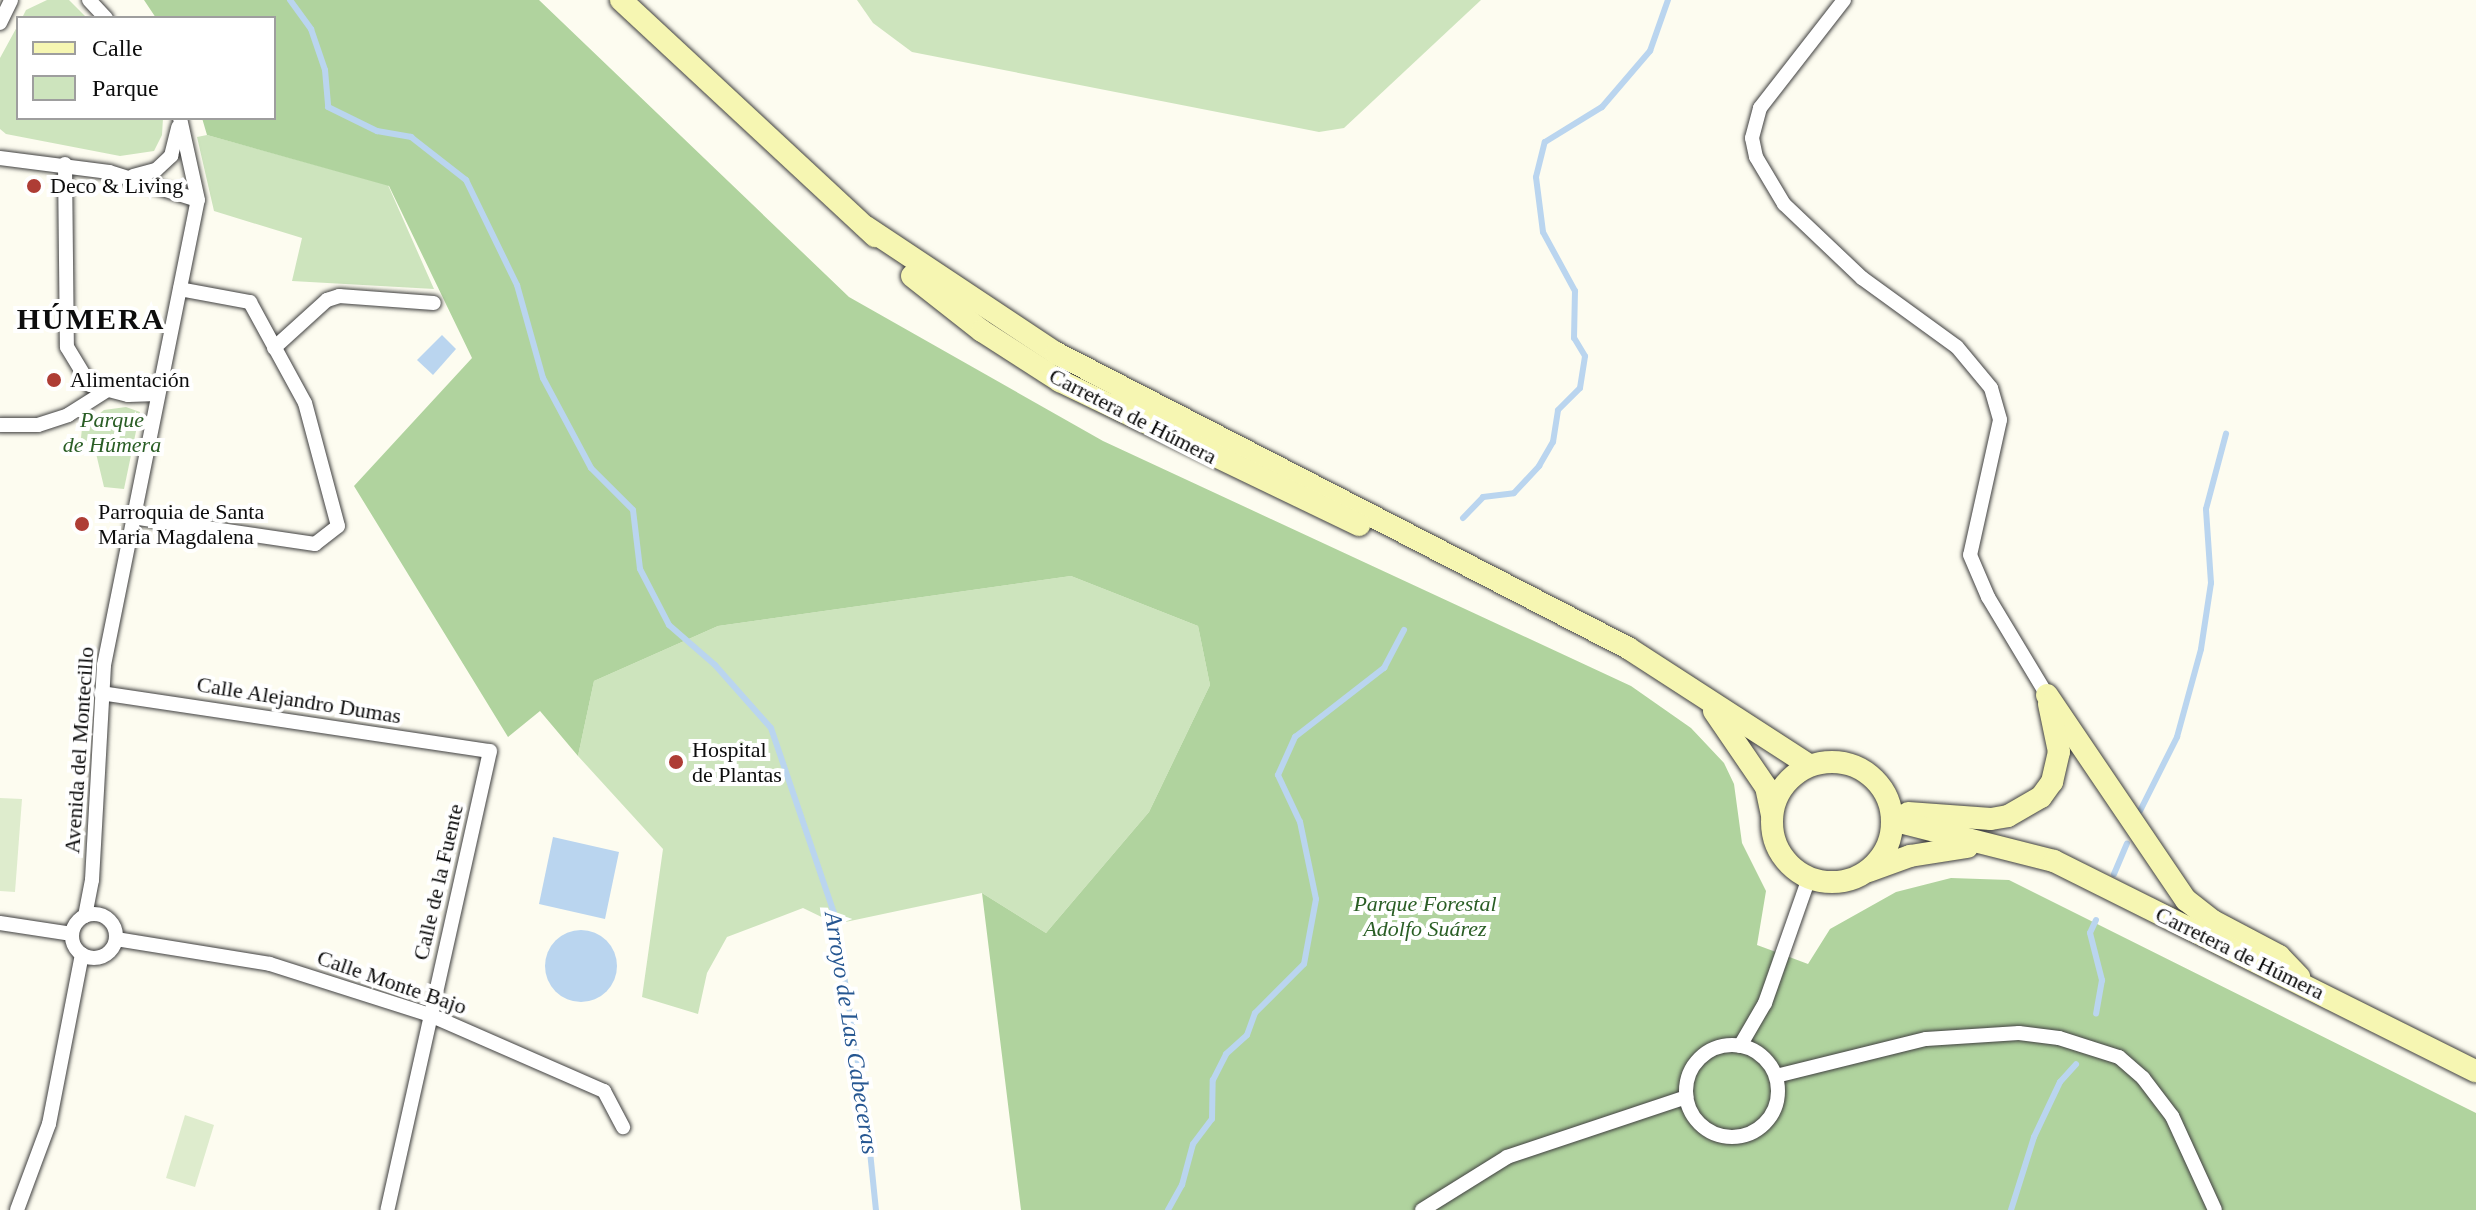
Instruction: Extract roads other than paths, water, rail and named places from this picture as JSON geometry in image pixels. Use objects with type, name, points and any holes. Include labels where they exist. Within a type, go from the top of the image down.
[{"type":"main road","name":"Carretera de Húmera","points":[[621,0],[866,227],[923,285],[982,331],[1060,381],[1367,528],[1434,550],[1628,648],[1807,764]]},
{"type":"main road","points":[[1891,816],[1991,819],[2008,816],[2041,797],[2052,782],[2059,752],[2047,695]]},
{"type":"main road","points":[[2047,695],[2186,900],[2213,921],[2279,956],[2308,987]]},
{"type":"main road","name":"Carretera de Húmera","points":[[1704,698],[1766,787],[1773,822]]},
{"type":"main road","points":[[1838,762],[1860,769],[1877,783],[1891,816],[1881,856],[1864,873],[1832,882],[1809,878],[1782,855],[1773,822],[1778,797],[1807,764],[1838,762]]},
{"type":"main road","name":"Carretera de Húmera","points":[[1891,816],[2054,861],[2476,1071]]},
{"type":"main road","name":"Carretera de Húmera","points":[[1864,873],[1942,848],[2000,845]]},
{"type":"street","points":[[0,23],[11,0]]},
{"type":"street","points":[[89,0],[104,16]]},
{"type":"street","points":[[1844,0],[1760,108],[1752,138],[1756,157],[1784,204],[1862,278],[1957,347],[1991,388],[2000,420],[1970,555],[1988,597],[2047,695]]},
{"type":"street","points":[[127,177],[146,175],[171,156],[180,120]]},
{"type":"street","points":[[180,120],[198,200]]},
{"type":"street","points":[[0,149],[7,159],[65,164],[127,177],[198,200]]},
{"type":"street","points":[[65,164],[67,347],[82,377],[106,391],[158,394]]},
{"type":"street","name":"Avenida del Montecillo","points":[[92,915],[101,693],[132,517],[198,200]]},
{"type":"street","points":[[132,517],[315,544],[338,526],[305,403],[250,302],[180,289]]},
{"type":"street","points":[[274,348],[327,300],[339,296],[434,303]]},
{"type":"street","points":[[68,415],[82,377]]},
{"type":"street","points":[[0,425],[38,425],[68,415],[106,391]]},
{"type":"street","name":"Calle Alejandro Dumas","points":[[101,693],[490,751]]},
{"type":"street","name":"Calle de la Fuente","points":[[387,1210],[490,751]]},
{"type":"street","points":[[1740,1046],[1765,1003],[1809,878]]},
{"type":"street","points":[[72,934],[92,915],[112,922],[116,939],[111,951],[90,956]]},
{"type":"street","points":[[0,923],[72,934],[90,956]]},
{"type":"street","name":"Calle Monte Bajo","points":[[116,939],[270,964],[430,1015],[604,1091],[623,1127]]},
{"type":"street","points":[[17,1210],[49,1124],[81,978],[90,956]]},
{"type":"street","points":[[1776,1076],[1926,1039],[2019,1033],[2059,1038],[2119,1057],[2143,1078],[2172,1116],[2215,1210]]},
{"type":"street","points":[[1725,1045],[1740,1046],[1762,1056],[1776,1076],[1777,1104],[1771,1117],[1749,1134],[1736,1138],[1722,1137],[1698,1122],[1686,1097],[1692,1069],[1700,1058],[1725,1045]]},
{"type":"street","points":[[1422,1210],[1507,1157],[1686,1097]]},
{"type":"water","points":[[442,335],[456,349],[433,375],[417,360]]},
{"type":"water","points":[[553,837],[619,852],[605,919],[539,904]]},
{"type":"water","points":[[574,930],[588,930],[607,940],[617,959],[617,973],[607,992],[588,1002],[574,1002],[555,992],[545,973],[545,959],[555,940]]},
{"type":"waterway","name":"Arroyo de Las Cabeceras","points":[[290,0],[311,29],[325,70],[328,107],[377,131],[411,137],[466,180],[517,285],[543,378],[591,468],[633,510],[640,569],[669,625],[715,665],[771,728],[834,913],[866,1112],[876,1210]]},
{"type":"waterway","points":[[1463,518],[1483,497],[1514,493],[1539,466],[1553,442],[1558,410],[1580,388],[1585,356],[1574,338],[1575,291],[1543,232],[1536,177],[1545,142],[1602,107],[1650,51],[1668,0]]},
{"type":"waterway","points":[[2140,811],[2177,737],[2201,649],[2211,583],[2206,509],[2226,434]]},
{"type":"waterway","points":[[1168,1210],[1182,1185],[1193,1144],[1212,1119],[1213,1080],[1226,1054],[1247,1035],[1255,1013],[1304,964],[1316,899],[1300,822],[1278,775],[1295,737],[1384,668],[1404,630]]},
{"type":"waterway","points":[[2114,874],[2127,844]]},
{"type":"waterway","points":[[2096,920],[2090,933],[2102,980],[2096,1013]]},
{"type":"waterway","points":[[2011,1210],[2034,1137],[2060,1082],[2076,1064]]},
{"type":"place","name":"Deco & Living","points":[[34,186]]},
{"type":"place","name":"Alimentación","points":[[54,380]]},
{"type":"place","name":"Parroquia de Santa Maria Magdalena","points":[[82,524]]},
{"type":"place","name":"Hospital de Plantas","points":[[676,762]]},
{"type":"district","name":"HÚMERA","points":[[91,319]]},
{"type":"park label","name":"Parque de Húmera","points":[[112,432]]},
{"type":"park label","name":"Parque Forestal Adolfo Suárez","points":[[1425,916]]}]
